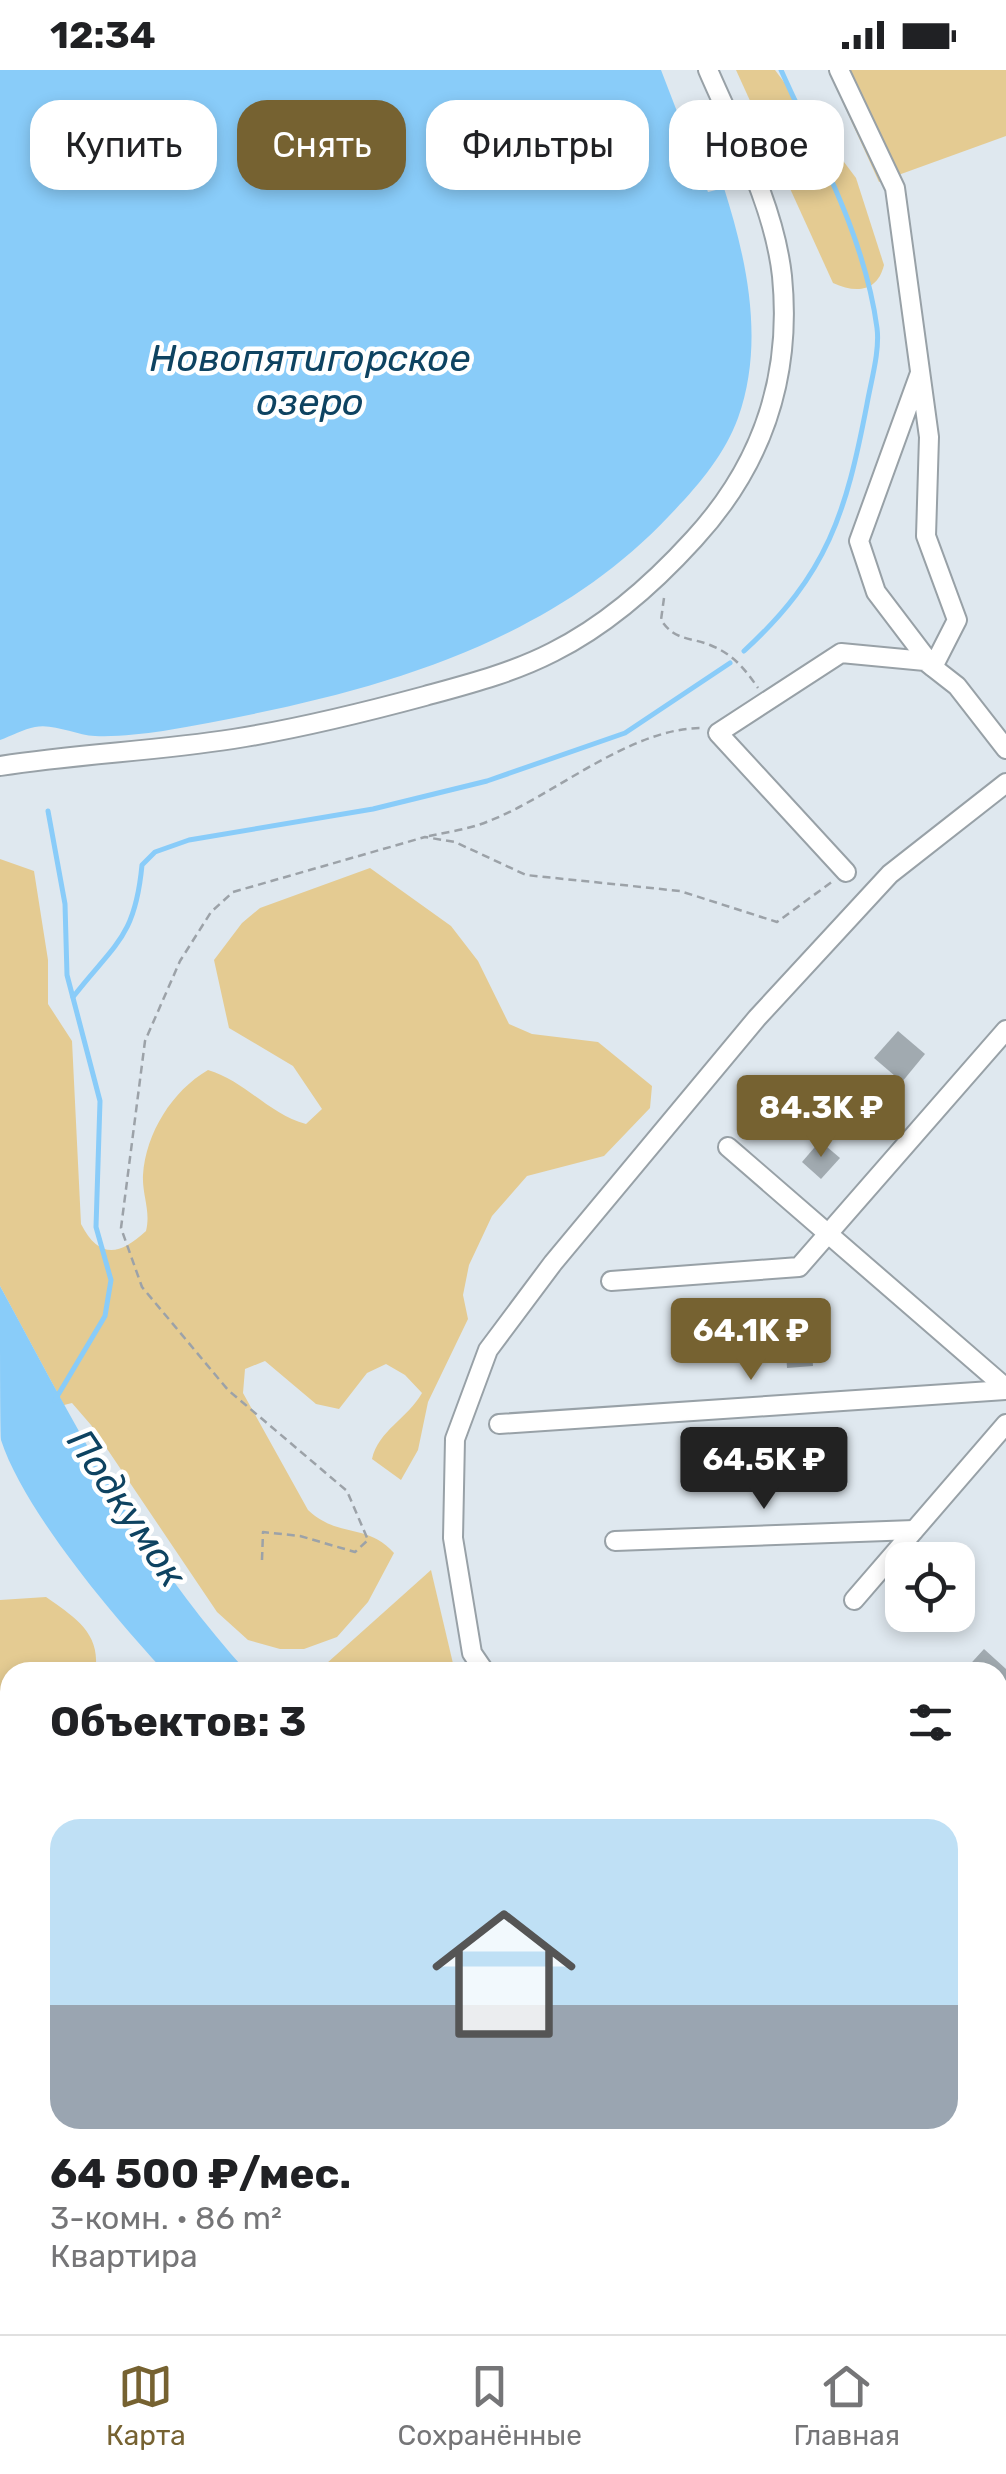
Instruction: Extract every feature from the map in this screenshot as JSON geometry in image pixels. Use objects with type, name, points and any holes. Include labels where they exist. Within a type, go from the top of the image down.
[{"type":"street","points":[[0,766],[233,739],[382,708],[500,676],[554,652],[604,621],[658,577],[716,516],[753,460],[768,426],[782,352],[782,273],[769,216],[708,70]]},
{"type":"street","points":[[839,70],[895,188],[929,437],[926,536],[956,620],[933,668]]},
{"type":"street","points":[[920,372],[858,541],[876,592],[933,668]]},
{"type":"street","points":[[846,872],[718,732],[841,653],[924,661],[958,686],[1006,749]]},
{"type":"street","points":[[478,1662],[472,1653],[453,1538],[455,1439],[488,1350],[553,1264],[770,1003],[890,874],[1006,783]]},
{"type":"street","points":[[611,1281],[799,1267],[1006,1030]]},
{"type":"street","points":[[728,1147],[1006,1389]]},
{"type":"street","points":[[499,1424],[1006,1389]]},
{"type":"street","points":[[854,1600],[1006,1424]]},
{"type":"street","points":[[615,1541],[914,1530]]},
{"type":"path","points":[[658,577],[664,594],[661,620],[668,631],[725,652],[741,664],[766,699]]},
{"type":"path","points":[[262,1560],[263,1532],[300,1536],[355,1552],[368,1540],[347,1491],[228,1390],[142,1286],[121,1228],[144,1041],[180,961],[211,912],[233,892],[490,822],[589,766],[683,728],[718,732]]},
{"type":"path","points":[[424,837],[454,842],[526,876],[680,892],[777,922],[846,872]]},
{"type":"shaded area","points":[[736,70],[775,70],[798,100],[750,100]]},
{"type":"shaded area","points":[[828,70],[1006,70],[1006,136],[879,182]]},
{"type":"shaded area","points":[[844,162],[856,178],[884,265],[871,286],[857,289],[833,283],[791,190],[844,190]]},
{"type":"shaded area","points":[[0,859],[34,871],[48,960],[48,1004],[72,1041],[81,1224],[102,1248],[118,1249],[146,1231],[143,1175],[149,1144],[172,1101],[208,1070],[306,1124],[322,1109],[293,1066],[229,1028],[214,960],[242,923],[260,908],[370,868],[451,926],[478,961],[509,1024],[532,1034],[598,1042],[652,1086],[650,1108],[604,1156],[527,1176],[492,1216],[469,1265],[463,1295],[468,1319],[428,1402],[418,1450],[401,1480],[372,1459],[380,1440],[422,1393],[405,1375],[386,1364],[367,1373],[339,1409],[316,1404],[265,1361],[245,1369],[243,1393],[308,1510],[331,1525],[373,1537],[394,1553],[368,1602],[337,1637],[304,1649],[280,1649],[248,1640],[217,1612],[91,1425],[72,1403],[64,1405],[0,1286]]},
{"type":"shaded area","points":[[431,1570],[453,1662],[328,1662]]},
{"type":"shaded area","points":[[46,1597],[84,1627],[94,1647],[96,1662],[0,1662],[0,1600]]},
{"type":"water","name":"Новопятигорское озеро","points":[[0,70],[661,70],[673,100],[669,100],[669,190],[725,190],[746,273],[752,331],[746,389],[732,432],[690,494],[669,516],[617,564],[560,604],[499,637],[435,664],[300,704],[163,731],[112,736],[42,726],[0,740]]},
{"type":"water","name":"Подкумок","points":[[0,1286],[141,1534],[239,1662],[156,1662],[50,1530],[29,1498],[1,1440]]},
{"type":"building","points":[[898,1031],[925,1054],[902,1082],[874,1058]]},
{"type":"building","points":[[820,1141],[840,1158],[821,1179],[802,1162]]},
{"type":"building","points":[[811,1335],[813,1366],[787,1368],[785,1336]]},
{"type":"building","points":[[984,1649],[998,1662],[972,1662]]},
{"type":"waterway","points":[[744,651],[796,595],[829,539],[851,478],[877,346],[871,294],[851,228],[781,70]]},
{"type":"waterway","points":[[73,997],[121,938],[134,909],[142,865],[155,852],[189,840],[373,809],[487,781],[625,733],[730,663]]},
{"type":"waterway","points":[[48,811],[65,904],[67,975],[100,1101],[96,1227],[111,1280],[105,1316],[55,1400]]}]
